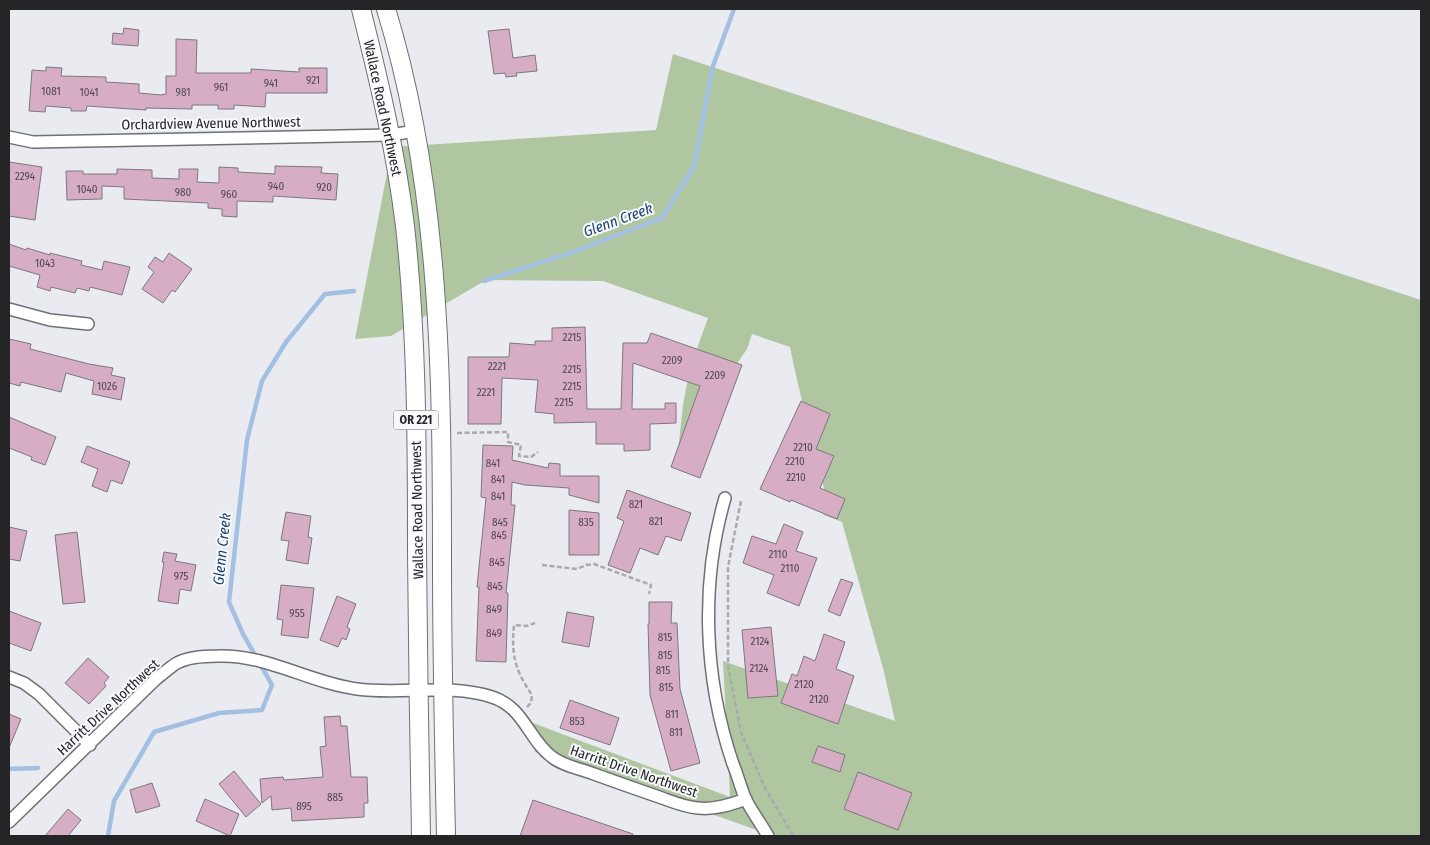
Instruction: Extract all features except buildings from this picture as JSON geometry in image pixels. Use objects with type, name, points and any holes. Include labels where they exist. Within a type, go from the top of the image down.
[{"type":"main road","name":"Wallace Road Northwest","points":[[361,9],[391,135],[404,225],[412,302],[417,470],[421,836]]},
{"type":"main road","name":"Wallace Road Northwest","points":[[386,9],[415,131],[422,172],[436,301],[441,434],[442,690],[446,836]]},
{"type":"street","name":"Orchardview Avenue Northwest","points":[[9,137],[33,142],[391,135],[415,131]]},
{"type":"street","points":[[9,309],[50,320],[88,324]]},
{"type":"street","points":[[725,498],[718,524],[711,566],[708,598],[709,644],[717,705],[728,749],[746,799],[768,836]]},
{"type":"street","name":"Harritt Drive Northwest","points":[[9,822],[156,679],[178,662],[201,656],[241,658],[273,665],[355,689],[383,692],[442,690],[493,697],[520,715],[542,748],[553,758],[566,764],[634,789],[699,808],[720,807],[746,799]]},
{"type":"street","points":[[9,677],[24,683],[39,694],[90,745]]},
{"type":"path","points":[[441,434],[508,432],[508,442],[521,445],[519,456],[530,456],[538,452]]},
{"type":"path","points":[[741,501],[728,567],[728,666],[741,732],[764,786],[793,836]]},
{"type":"path","points":[[542,566],[577,569],[594,564],[651,585],[649,594]]},
{"type":"path","points":[[520,715],[531,703],[532,695],[520,676],[512,645],[514,625],[528,626],[535,623]]},
{"type":"green space","points":[[673,54],[1421,300],[1421,836],[774,836],[535,752],[533,723],[730,797],[723,661],[895,721],[884,672],[842,522],[824,515],[821,506],[827,502],[790,347],[752,334],[747,349],[678,451],[683,405],[690,368],[708,318],[603,281],[486,280],[391,336],[355,339],[392,147],[656,130]]},
{"type":"waterway","name":"Glenn Creek","points":[[484,281],[573,252],[662,218],[694,167],[713,66],[734,9]]},
{"type":"waterway","name":"Glenn Creek","points":[[108,836],[114,801],[154,732],[219,713],[262,710],[272,685],[243,634],[229,602],[247,440],[262,381],[286,342],[325,294],[354,291]]},
{"type":"waterway","points":[[9,769],[38,768]]}]
